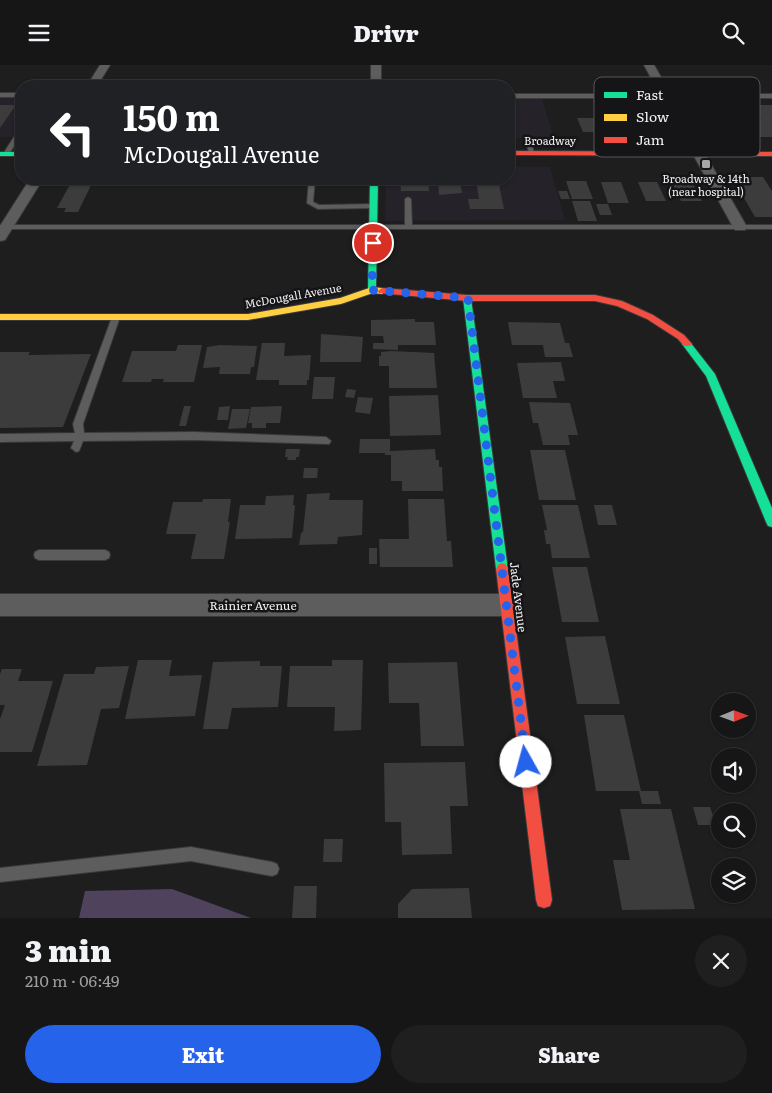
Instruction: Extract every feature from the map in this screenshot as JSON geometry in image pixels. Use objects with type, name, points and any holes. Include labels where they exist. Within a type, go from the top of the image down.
[{"type":"street","points":[[96,80],[105,65]]},
{"type":"street","points":[[376,65],[376,80]]},
{"type":"street","points":[[649,65],[656,77]]},
{"type":"street","name":"Broadway","points":[[515,153],[594,153]]},
{"type":"street","points":[[700,157],[740,227]]},
{"type":"street","points":[[2,230],[32,185]]},
{"type":"street","points":[[372,290],[374,185]]},
{"type":"street","name":"McDougall Avenue","points":[[0,317],[248,317],[341,301],[372,290],[468,298],[595,299],[619,303],[650,317],[681,337],[710,374],[772,522]]},
{"type":"street","name":"Jade Avenue","points":[[468,298],[544,900]]},
{"type":"street","name":"Rainier Avenue","points":[[0,605],[506,605]]},
{"type":"lane","points":[[0,95],[15,95]]},
{"type":"lane","points":[[517,98],[594,97]]},
{"type":"lane","points":[[528,138],[532,153]]},
{"type":"lane","points":[[3,154],[15,139]]},
{"type":"lane","points":[[312,185],[310,203],[318,207],[373,207]]},
{"type":"lane","points":[[408,199],[409,226]]},
{"type":"lane","points":[[2,230],[409,226],[772,227]]},
{"type":"lane","points":[[76,448],[80,437],[78,424],[116,317]]},
{"type":"lane","points":[[0,438],[194,436],[326,441]]},
{"type":"lane","points":[[137,447],[140,437]]},
{"type":"lane","points":[[10,448],[15,438]]},
{"type":"lane","points":[[39,555],[105,555]]},
{"type":"lane","points":[[0,875],[191,854],[272,869]]},
{"type":"shaded area","points":[[0,98],[15,98],[15,137],[0,137]]},
{"type":"shaded area","points":[[515,98],[542,99],[554,138],[515,138]]},
{"type":"shaded area","points":[[515,167],[550,167],[565,220],[385,221],[386,185],[515,185]]},
{"type":"shaded area","points":[[172,889],[251,918],[79,918],[85,891]]},
{"type":"building","points":[[0,105],[15,105],[15,106],[0,128]]},
{"type":"building","points":[[760,105],[772,105],[772,137],[760,137]]},
{"type":"building","points":[[577,118],[594,118],[594,132],[583,132]]},
{"type":"building","points":[[732,177],[763,177],[772,191],[772,217],[755,217]]},
{"type":"building","points":[[566,181],[586,181],[593,199],[572,199]]},
{"type":"building","points":[[601,182],[621,182],[629,203],[608,203]]},
{"type":"building","points":[[638,182],[657,182],[666,201],[646,201]]},
{"type":"building","points":[[671,182],[692,182],[702,201],[681,201]]},
{"type":"building","points":[[70,185],[91,185],[78,212],[64,212],[66,208],[57,208]]},
{"type":"building","points":[[400,185],[428,185],[429,191],[401,191]]},
{"type":"building","points":[[438,185],[461,185],[462,193],[439,195]]},
{"type":"building","points":[[477,185],[499,185],[504,209],[470,209],[468,199],[479,199]]},
{"type":"building","points":[[558,191],[567,191],[570,199],[561,199]]},
{"type":"building","points":[[572,201],[590,201],[597,221],[578,221]]},
{"type":"building","points":[[596,204],[608,204],[612,215],[600,215]]},
{"type":"building","points":[[415,319],[415,322],[434,322],[436,345],[398,345],[398,350],[373,349],[373,343],[384,343],[383,336],[371,336],[371,320]]},
{"type":"building","points":[[508,322],[560,323],[565,343],[569,343],[573,357],[545,357],[543,345],[512,345]]},
{"type":"building","points":[[321,334],[363,337],[361,362],[320,362]]},
{"type":"building","points":[[262,343],[285,343],[284,356],[311,355],[307,385],[279,385],[279,380],[256,380]]},
{"type":"building","points":[[178,345],[202,345],[194,382],[163,382],[164,379],[152,379],[151,382],[122,382],[132,351],[176,351]]},
{"type":"building","points":[[220,345],[257,346],[254,367],[251,367],[250,374],[219,374],[220,367],[203,368],[207,347]]},
{"type":"building","points":[[0,352],[30,352],[28,355],[91,354],[63,427],[0,428]]},
{"type":"building","points":[[381,352],[434,353],[437,388],[389,388],[389,366],[379,366],[379,356],[381,356]]},
{"type":"building","points":[[561,362],[565,381],[553,381],[557,398],[523,398],[517,363]]},
{"type":"building","points":[[314,377],[335,377],[333,399],[312,399]]},
{"type":"building","points":[[347,389],[356,390],[354,398],[345,397]]},
{"type":"building","points":[[438,395],[441,435],[390,436],[389,396]]},
{"type":"building","points":[[358,397],[373,398],[370,414],[355,412]]},
{"type":"building","points":[[529,402],[570,403],[578,435],[568,435],[570,445],[543,445],[538,423],[533,423]]},
{"type":"building","points":[[184,406],[191,406],[186,426],[179,426]]},
{"type":"building","points":[[230,406],[228,420],[217,420],[219,407]]},
{"type":"building","points":[[282,406],[280,423],[266,423],[266,428],[252,428],[252,423],[248,423],[251,407]]},
{"type":"building","points":[[232,409],[250,409],[246,428],[228,429]]},
{"type":"building","points":[[360,439],[390,439],[390,451],[435,449],[436,460],[439,460],[439,467],[442,467],[443,491],[402,491],[402,481],[391,481],[391,455],[385,455],[385,453],[359,453]]},
{"type":"building","points":[[286,449],[300,449],[299,457],[296,457],[296,460],[287,460],[288,457],[285,457]]},
{"type":"building","points":[[530,450],[565,450],[576,500],[539,500]]},
{"type":"building","points":[[304,468],[318,468],[317,478],[303,478]]},
{"type":"building","points":[[330,493],[329,500],[363,500],[362,535],[338,537],[337,544],[299,545],[301,533],[303,532],[307,494]]},
{"type":"building","points":[[294,495],[292,538],[235,539],[240,505],[265,505],[266,496]]},
{"type":"building","points":[[203,499],[231,499],[228,522],[230,522],[224,559],[191,559],[196,534],[166,534],[173,502],[202,502]]},
{"type":"building","points":[[408,499],[444,499],[447,541],[451,541],[453,567],[380,567],[379,539],[409,539]]},
{"type":"building","points":[[542,505],[578,505],[590,558],[552,558],[550,544],[546,544],[544,530],[547,530]]},
{"type":"building","points":[[594,505],[612,505],[617,525],[598,525]]},
{"type":"building","points":[[369,548],[377,548],[377,564],[369,564]]},
{"type":"building","points":[[552,567],[587,567],[599,622],[562,622]]},
{"type":"building","points":[[605,636],[620,704],[577,704],[565,637]]},
{"type":"building","points":[[138,660],[172,660],[169,676],[202,675],[195,716],[125,719]]},
{"type":"building","points":[[332,660],[363,660],[361,730],[334,731],[335,707],[287,707],[290,666],[332,666]]},
{"type":"building","points":[[260,661],[260,666],[282,666],[278,707],[232,708],[228,729],[203,729],[213,662]]},
{"type":"building","points":[[457,662],[464,746],[421,746],[419,703],[389,703],[388,663]]},
{"type":"building","points":[[129,666],[119,708],[101,709],[87,765],[37,766],[64,674],[94,674],[96,667]]},
{"type":"building","points":[[2,669],[22,669],[18,681],[53,681],[32,752],[0,752],[0,719],[5,705],[0,705],[0,674]]},
{"type":"building","points":[[584,715],[624,715],[641,791],[658,791],[661,804],[642,804],[639,791],[596,791]]},
{"type":"building","points":[[465,762],[468,806],[450,806],[452,854],[402,855],[401,822],[385,822],[384,763]]},
{"type":"building","points":[[693,807],[710,807],[711,825],[698,825]]},
{"type":"building","points":[[620,809],[671,809],[695,909],[622,910],[613,860],[630,860]]},
{"type":"building","points":[[324,839],[343,839],[342,862],[323,862]]},
{"type":"building","points":[[294,886],[317,886],[316,918],[292,918]]},
{"type":"building","points":[[469,888],[472,918],[398,918],[398,904],[412,889]]},
{"type":"traffic: fast","points":[[0,154],[15,154]]},
{"type":"traffic: fast","points":[[372,290],[374,185]]},
{"type":"traffic: fast","points":[[467,298],[502,569]]},
{"type":"traffic: fast","points":[[687,344],[710,374],[772,522]]},
{"type":"traffic: slow","points":[[0,317],[248,317],[341,301],[372,290],[382,291]]},
{"type":"traffic: jam","points":[[515,153],[594,153]]},
{"type":"traffic: jam","points":[[760,154],[772,154]]},
{"type":"traffic: jam","points":[[382,291],[467,298],[595,298],[619,303],[650,317],[681,337],[687,344]]},
{"type":"traffic: jam","points":[[502,569],[544,900]]},
{"type":"place","name":"Broadway & 14th (near hospital)","points":[[706,164]]},
{"type":"route","points":[[373,243],[372,290],[468,298],[526,762]]}]
